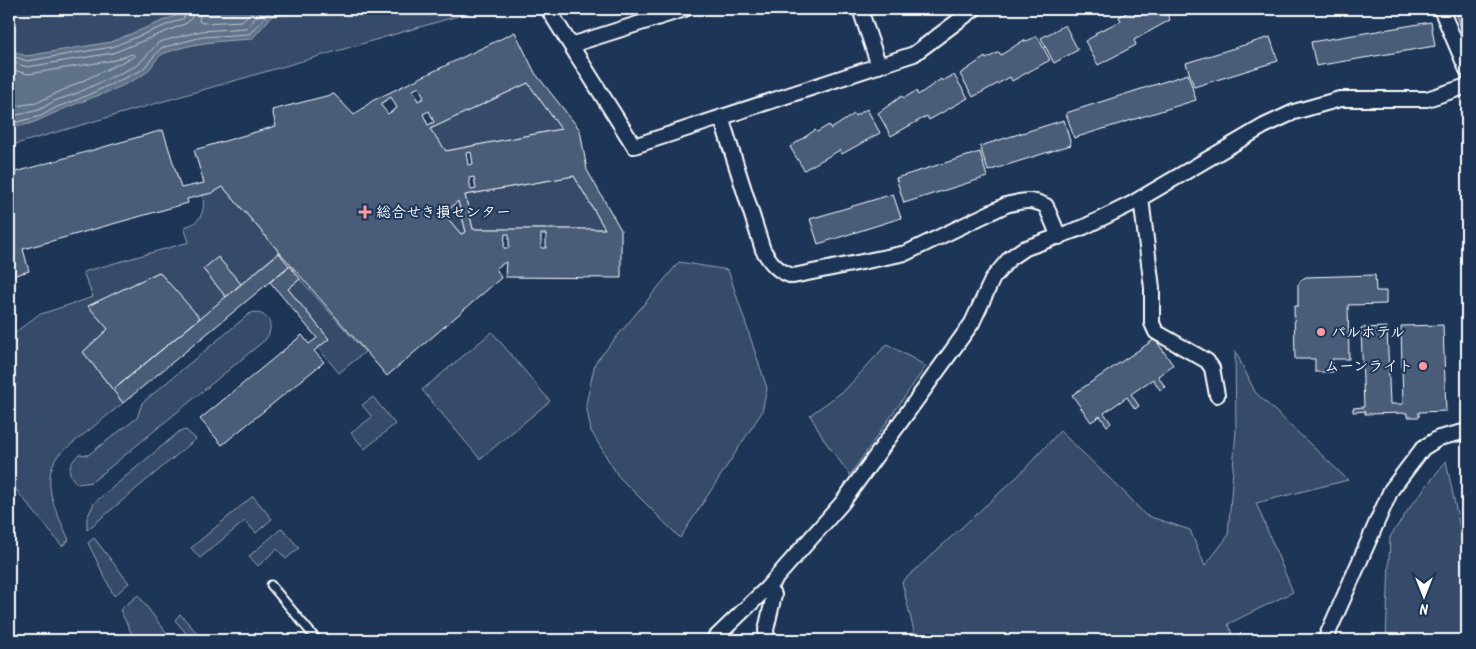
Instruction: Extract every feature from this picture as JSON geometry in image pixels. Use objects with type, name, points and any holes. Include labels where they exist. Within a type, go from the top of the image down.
[{"type":"street","points":[[548,9],[634,146],[914,54],[974,9]]},
{"type":"street","points":[[571,45],[684,9]]},
{"type":"street","points":[[860,9],[879,66]]},
{"type":"street","points":[[1442,9],[1467,70]]},
{"type":"street","points":[[713,640],[767,588],[842,503],[972,323],[993,278],[1001,267],[1023,249],[1084,227],[1141,198],[1264,126],[1301,110],[1340,99],[1427,99],[1467,86]]},
{"type":"street","points":[[721,117],[763,250],[782,273],[793,276],[906,253],[1006,205],[1024,200],[1035,200],[1046,206],[1058,236]]},
{"type":"street","points":[[1141,198],[1151,278],[1152,323],[1156,332],[1207,360],[1212,368],[1217,395]]},
{"type":"street","points":[[1325,640],[1391,490],[1423,448],[1439,438],[1467,431]]},
{"type":"street","points":[[767,588],[774,595],[766,630],[767,640]]},
{"type":"lane","points":[[272,585],[317,640]]},
{"type":"shaded area","points":[[9,9],[482,9],[9,146]]},
{"type":"shaded area","points":[[528,83],[561,129],[446,151],[430,129]]},
{"type":"shaded area","points":[[574,176],[605,229],[473,229],[465,195]]},
{"type":"shaded area","points":[[223,187],[279,252],[241,284],[218,258],[203,269],[226,297],[200,319],[159,272],[89,306],[108,329],[83,352],[123,403],[58,455],[53,466],[50,476],[52,498],[69,540],[62,546],[9,481],[9,337],[38,315],[93,297],[83,272],[189,242],[184,227],[194,223],[201,216],[203,195]]},
{"type":"shaded area","points":[[458,201],[466,232],[461,234],[444,214]]},
{"type":"shaded area","points":[[679,262],[728,270],[767,388],[762,412],[680,538],[618,476],[591,431],[586,404],[595,363]]},
{"type":"shaded area","points":[[300,279],[365,352],[339,373],[318,348],[329,339],[288,289]]},
{"type":"shaded area","points":[[254,312],[264,316],[269,322],[270,331],[265,340],[92,482],[78,484],[74,480],[70,469],[79,454],[88,455],[137,418],[142,403],[249,314]]},
{"type":"shaded area","points":[[492,332],[550,401],[480,459],[422,390]]},
{"type":"shaded area","points":[[887,344],[926,366],[850,475],[824,440],[810,415],[845,390]]},
{"type":"shaded area","points":[[1235,350],[1255,392],[1348,480],[1256,503],[1293,592],[1228,624],[1232,633],[1225,640],[916,640],[902,582],[1019,475],[1060,431],[1129,497],[1145,515],[1190,530],[1205,566],[1228,536],[1236,430]]},
{"type":"shaded area","points":[[373,397],[395,424],[365,449],[351,433],[372,417],[362,405]]},
{"type":"shaded area","points":[[186,430],[196,439],[87,530],[87,518],[94,503],[180,431]]},
{"type":"shaded area","points":[[1446,461],[1467,562],[1467,640],[1386,640],[1390,537],[1410,507]]},
{"type":"shaded area","points":[[253,496],[272,519],[256,533],[245,521],[200,558],[191,548]]},
{"type":"shaded area","points":[[282,528],[299,548],[286,559],[277,549],[258,566],[249,556]]},
{"type":"shaded area","points":[[94,538],[129,583],[114,596],[88,543]]},
{"type":"shaded area","points":[[138,595],[172,640],[135,640],[120,610]]},
{"type":"shaded area","points":[[180,614],[197,633],[191,639],[175,620]]},
{"type":"water","points":[[183,9],[298,9],[290,14],[272,16],[252,39],[219,41],[176,49],[159,57],[144,74],[124,85],[35,122],[9,126],[9,49],[26,56],[111,42],[182,13]]},
{"type":"building","points":[[1129,9],[1164,9],[1170,20],[1134,40],[1136,45],[1098,65],[1085,41],[1096,35],[1095,33],[1121,21],[1119,17],[1130,11]]},
{"type":"building","points":[[1467,12],[1467,37],[1464,38],[1457,15]]},
{"type":"building","points":[[1431,22],[1435,46],[1316,66],[1311,42]]},
{"type":"building","points":[[1065,25],[1078,50],[1054,63],[1041,38]]},
{"type":"building","points":[[515,32],[535,73],[580,130],[587,170],[621,230],[621,278],[505,277],[506,262],[496,268],[501,278],[387,376],[223,187],[212,193],[187,199],[188,203],[23,249],[29,271],[9,277],[9,174],[163,130],[181,188],[204,183],[194,150],[276,126],[272,110],[334,94],[354,115],[372,101]],"holes":[[[528,83],[561,129],[446,151],[430,129]],[[419,87],[424,98],[418,101],[413,90]],[[391,97],[397,108],[388,114],[380,104]],[[429,111],[434,122],[428,125],[423,114]],[[471,152],[473,164],[468,165],[466,153]],[[574,176],[605,229],[473,229],[465,195]],[[474,177],[476,189],[471,190],[469,178]],[[458,201],[466,232],[461,234],[444,214]],[[505,234],[509,234],[509,248],[504,248]],[[541,234],[546,234],[546,248],[541,248]]]},
{"type":"building","points":[[1037,36],[1050,60],[1012,81],[1010,77],[973,97],[960,74],[985,57],[986,59],[999,52],[1001,55],[1024,40],[1025,42]]},
{"type":"building","points":[[1270,37],[1278,61],[1194,87],[1186,63]]},
{"type":"building","points":[[1188,74],[1196,100],[1074,138],[1066,113]]},
{"type":"building","points":[[954,75],[968,98],[929,120],[927,116],[891,136],[878,113],[902,96],[904,98],[916,91],[918,95],[941,79],[942,81]]},
{"type":"building","points":[[867,109],[880,133],[842,154],[840,150],[804,170],[790,147],[815,130],[817,132],[829,125],[831,129],[854,114],[855,116]]},
{"type":"building","points":[[1064,120],[1071,145],[988,171],[980,146]]},
{"type":"building","points":[[980,152],[987,177],[904,203],[896,178]]},
{"type":"building","points":[[893,194],[901,218],[818,244],[810,219]]},
{"type":"building","points":[[279,253],[289,266],[123,403],[113,390]]},
{"type":"building","points":[[218,257],[241,284],[226,297],[203,269]]},
{"type":"building","points":[[290,266],[300,279],[288,289],[329,339],[314,351],[324,362],[222,445],[200,419],[302,335],[309,344],[317,338],[270,282]]},
{"type":"building","points":[[159,272],[200,318],[113,390],[83,352],[108,329],[88,306]]},
{"type":"building","name":"パルホテル","points":[[1375,275],[1376,291],[1386,291],[1386,304],[1348,305],[1349,359],[1332,359],[1333,372],[1315,372],[1315,359],[1295,359],[1294,306],[1298,306],[1298,285],[1301,280],[1306,277]]},
{"type":"building","name":"ムーンライト","points":[[1443,325],[1446,411],[1419,412],[1419,417],[1407,417],[1407,413],[1365,414],[1365,411],[1353,412],[1353,408],[1364,407],[1361,328],[1387,327],[1390,404],[1403,404],[1401,326]]},
{"type":"building","points":[[1155,339],[1173,365],[1158,376],[1165,387],[1160,390],[1153,379],[1131,394],[1139,406],[1135,409],[1127,397],[1104,413],[1111,423],[1107,426],[1100,416],[1091,422],[1072,395]]},
{"type":"place","name":"総合せき損センター","points":[[365,212]]},
{"type":"place","name":"パルホテル","points":[[1321,332]]},
{"type":"place","name":"ムーンライト","points":[[1423,366]]}]
